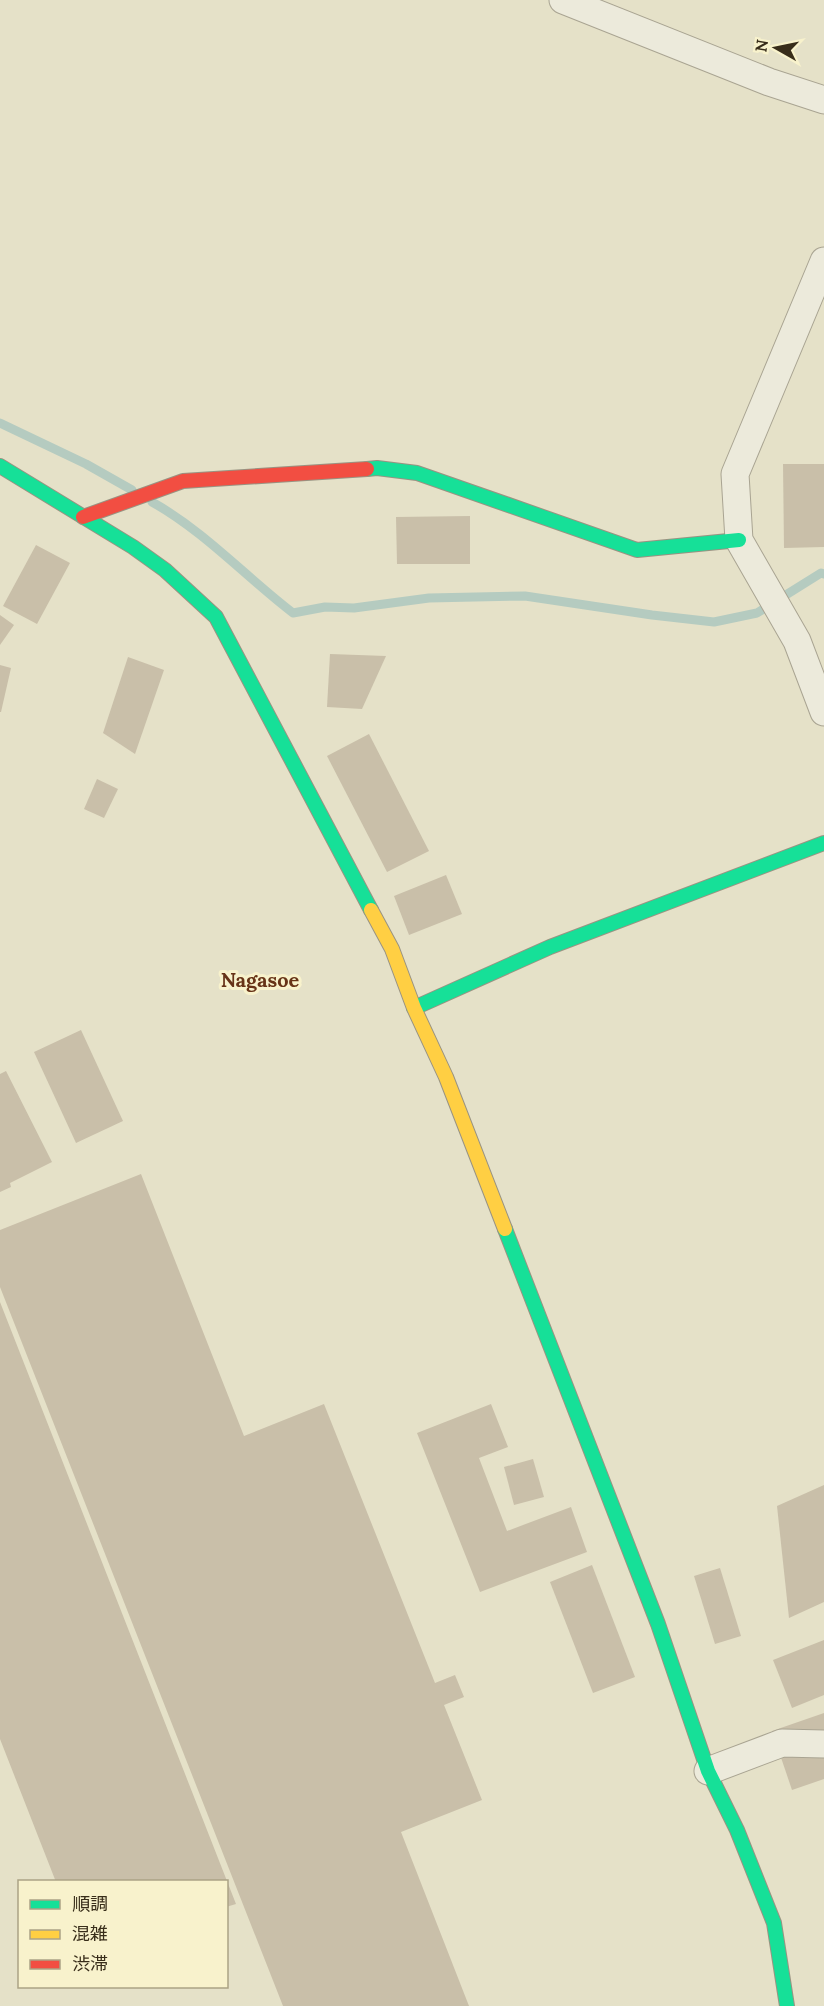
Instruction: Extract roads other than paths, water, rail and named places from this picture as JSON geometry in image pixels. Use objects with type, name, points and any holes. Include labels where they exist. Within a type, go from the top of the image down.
[{"type":"street","points":[[562,0],[769,82],[824,100]]},
{"type":"street","points":[[824,261],[735,474],[739,540],[797,641],[824,712]]},
{"type":"street","points":[[0,466],[133,547],[165,570],[216,617],[392,949],[414,1008],[446,1077],[645,1591],[708,1771],[737,1830],[774,1923],[787,2006]]},
{"type":"street","points":[[83,517],[183,481],[376,468],[417,473],[637,550],[739,540]]},
{"type":"street","points":[[414,1008],[550,947],[824,843]]},
{"type":"street","points":[[708,1771],[782,1743],[824,1744]]},
{"type":"waterway","points":[[0,423],[86,464],[132,490]]},
{"type":"waterway","points":[[152,502],[207,540],[293,613],[325,607],[354,608],[429,598],[525,596],[714,622],[757,613],[821,573],[824,574]]},
{"type":"district","name":"Nagasoe","points":[[260,979]]}]
